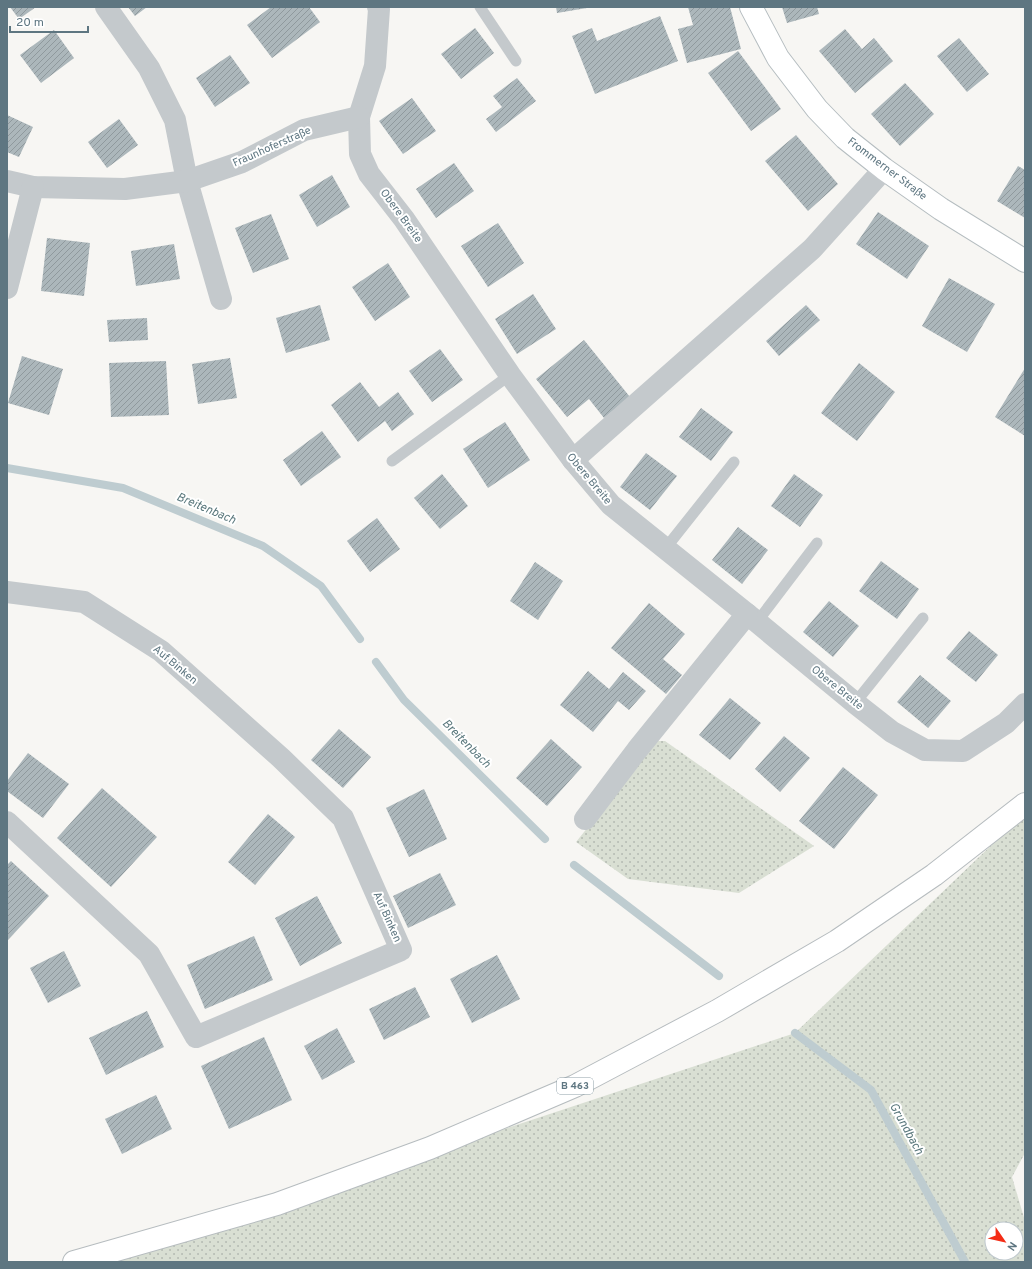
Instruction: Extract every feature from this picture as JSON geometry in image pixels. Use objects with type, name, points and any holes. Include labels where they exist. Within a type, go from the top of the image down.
[{"type":"main road","name":"Frommerner Straße","points":[[751,7],[778,58],[817,108],[845,138],[884,169],[941,209],[1025,261]]},
{"type":"main road","name":"B 463","points":[[74,1262],[277,1204],[430,1148],[575,1086],[717,1011],[837,941],[934,875],[1025,804]]},
{"type":"street","points":[[106,7],[149,68],[175,120],[187,181],[221,299]]},
{"type":"street","name":"Obere Breite","points":[[380,8],[375,66],[359,117],[360,154],[369,174],[404,219],[510,375],[573,460],[610,505],[752,618],[855,704],[892,732],[925,750],[963,751],[1006,723],[1025,704]]},
{"type":"street","name":"Fraunhoferstraße","points":[[7,181],[33,187],[125,189],[187,181],[242,162],[304,130],[359,117]]},
{"type":"street","points":[[573,460],[812,249],[884,169]]},
{"type":"street","points":[[7,288],[33,187]]},
{"type":"street","name":"Auf Binken","points":[[7,592],[84,602],[161,651],[276,753],[343,818],[401,950],[196,1037],[149,954],[7,822]]},
{"type":"street","points":[[585,819],[637,750],[752,618]]},
{"type":"lane","points":[[480,7],[516,61]]},
{"type":"lane","points":[[392,461],[510,375]]},
{"type":"lane","points":[[665,549],[734,462]]},
{"type":"lane","points":[[752,618],[817,543]]},
{"type":"lane","points":[[855,704],[923,618]]},
{"type":"shaded area","points":[[657,741],[665,741],[814,846],[739,893],[628,879],[576,842]]},
{"type":"shaded area","points":[[1025,813],[1025,1153],[1012,1177],[1025,1221],[1025,1262],[74,1262],[277,1204],[795,1033]]},
{"type":"building","points":[[10,7],[36,7],[19,19]]},
{"type":"building","points":[[128,7],[147,7],[135,16]]},
{"type":"building","points":[[271,7],[309,7],[320,22],[272,58],[247,25]]},
{"type":"building","points":[[556,7],[587,7],[587,8],[557,13]]},
{"type":"building","points":[[688,7],[730,7],[741,49],[687,63],[678,29],[693,25]]},
{"type":"building","points":[[782,7],[817,7],[819,14],[787,23]]},
{"type":"building","points":[[660,16],[678,61],[595,94],[572,36],[592,28],[597,41]]},
{"type":"building","points":[[475,28],[494,53],[461,79],[441,54]]},
{"type":"building","points":[[845,29],[862,49],[874,38],[893,61],[855,93],[819,51]]},
{"type":"building","points":[[54,30],[74,58],[41,83],[20,55]]},
{"type":"building","points":[[959,38],[989,74],[967,92],[937,56]]},
{"type":"building","points":[[738,51],[781,109],[751,131],[708,73]]},
{"type":"building","points":[[230,55],[250,83],[215,107],[196,78]]},
{"type":"building","points":[[517,78],[536,101],[496,132],[486,119],[502,107],[493,96]]},
{"type":"building","points":[[905,83],[934,114],[900,146],[871,114]]},
{"type":"building","points":[[412,98],[436,131],[403,154],[379,121]]},
{"type":"building","points":[[7,115],[33,127],[19,157],[7,152]]},
{"type":"building","points":[[119,119],[138,145],[107,168],[88,142]]},
{"type":"building","points":[[796,135],[838,184],[808,211],[765,161]]},
{"type":"building","points":[[454,163],[474,191],[436,218],[416,189]]},
{"type":"building","points":[[1018,166],[1025,170],[1025,218],[997,201]]},
{"type":"building","points":[[332,175],[350,207],[317,227],[299,195]]},
{"type":"building","points":[[878,212],[929,246],[907,279],[856,244]]},
{"type":"building","points":[[271,214],[289,259],[253,273],[235,228]]},
{"type":"building","points":[[498,223],[524,263],[488,287],[461,246]]},
{"type":"building","points":[[47,238],[90,243],[84,296],[41,291]]},
{"type":"building","points":[[174,244],[180,279],[136,286],[131,251]]},
{"type":"building","points":[[388,263],[410,297],[375,321],[352,287]]},
{"type":"building","points":[[949,278],[995,304],[967,352],[922,326]]},
{"type":"building","points":[[533,294],[556,329],[517,354],[495,319]]},
{"type":"building","points":[[320,305],[330,340],[286,353],[276,318]]},
{"type":"building","points":[[806,305],[820,320],[779,356],[766,341]]},
{"type":"building","points":[[147,318],[148,340],[109,342],[107,320]]},
{"type":"building","points":[[584,340],[630,397],[604,418],[589,399],[567,417],[536,379]]},
{"type":"building","points":[[440,349],[463,380],[432,402],[409,371]]},
{"type":"building","points":[[22,356],[63,369],[49,415],[8,403]]},
{"type":"building","points":[[230,358],[237,398],[198,404],[192,364]]},
{"type":"building","points":[[166,361],[169,415],[111,417],[109,363]]},
{"type":"building","points":[[859,363],[895,392],[857,441],[821,413]]},
{"type":"building","points":[[1025,368],[1025,436],[995,417]]},
{"type":"building","points":[[360,382],[379,407],[398,392],[414,414],[392,431],[385,421],[358,442],[331,405]]},
{"type":"building","points":[[701,408],[733,432],[711,461],[679,437]]},
{"type":"building","points":[[505,422],[530,460],[488,488],[463,449]]},
{"type":"building","points":[[322,431],[341,457],[301,486],[283,460]]},
{"type":"building","points":[[646,453],[677,476],[650,510],[620,487]]},
{"type":"building","points":[[442,474],[468,506],[440,529],[414,498]]},
{"type":"building","points":[[794,474],[823,495],[800,527],[771,506]]},
{"type":"building","points":[[377,518],[400,549],[370,572],[347,541]]},
{"type":"building","points":[[738,527],[768,550],[742,584],[712,560]]},
{"type":"building","points":[[881,561],[919,589],[897,619],[859,591]]},
{"type":"building","points":[[535,562],[563,581],[538,620],[510,601]]},
{"type":"building","points":[[829,601],[859,626],[833,657],[803,632]]},
{"type":"building","points":[[649,603],[685,634],[663,659],[682,675],[666,694],[611,648]]},
{"type":"building","points":[[969,631],[998,655],[976,682],[946,658]]},
{"type":"building","points":[[588,671],[609,689],[623,672],[646,691],[629,710],[618,701],[593,732],[560,705]]},
{"type":"building","points":[[920,675],[951,701],[928,728],[897,702]]},
{"type":"building","points":[[730,698],[761,723],[730,760],[699,735]]},
{"type":"building","points":[[339,729],[371,757],[343,788],[311,760]]},
{"type":"building","points":[[784,736],[810,758],[780,792],[755,769]]},
{"type":"building","points":[[551,739],[582,767],[547,806],[516,778]]},
{"type":"building","points":[[28,753],[69,784],[43,818],[7,791],[7,781]]},
{"type":"building","points":[[843,767],[878,795],[834,849],[799,821]]},
{"type":"building","points":[[102,788],[157,837],[111,887],[57,838]]},
{"type":"building","points":[[424,789],[447,839],[409,857],[386,808]]},
{"type":"building","points":[[268,814],[295,837],[255,885],[228,862]]},
{"type":"building","points":[[11,861],[49,896],[7,941],[7,865]]},
{"type":"building","points":[[440,873],[456,905],[408,928],[393,896]]},
{"type":"building","points":[[317,896],[342,943],[300,966],[275,918]]},
{"type":"building","points":[[254,936],[273,980],[205,1009],[187,965]]},
{"type":"building","points":[[64,951],[81,986],[48,1003],[30,968]]},
{"type":"building","points":[[497,955],[520,999],[472,1023],[450,979]]},
{"type":"building","points":[[415,987],[430,1017],[384,1040],[369,1009]]},
{"type":"building","points":[[147,1011],[164,1047],[106,1075],[89,1038]]},
{"type":"building","points":[[337,1028],[355,1062],[322,1080],[304,1046]]},
{"type":"building","points":[[264,1037],[292,1100],[229,1129],[201,1066]]},
{"type":"building","points":[[156,1095],[172,1129],[122,1154],[105,1119]]},
{"type":"waterway","name":"Breitenbach","points":[[7,468],[123,488],[263,546],[321,586],[360,639]]},
{"type":"waterway","name":"Breitenbach","points":[[376,662],[404,700],[545,839]]},
{"type":"waterway","name":"Breitenbach","points":[[574,865],[719,976]]},
{"type":"waterway","name":"Grundbach","points":[[795,1033],[871,1090],[965,1262]]}]
